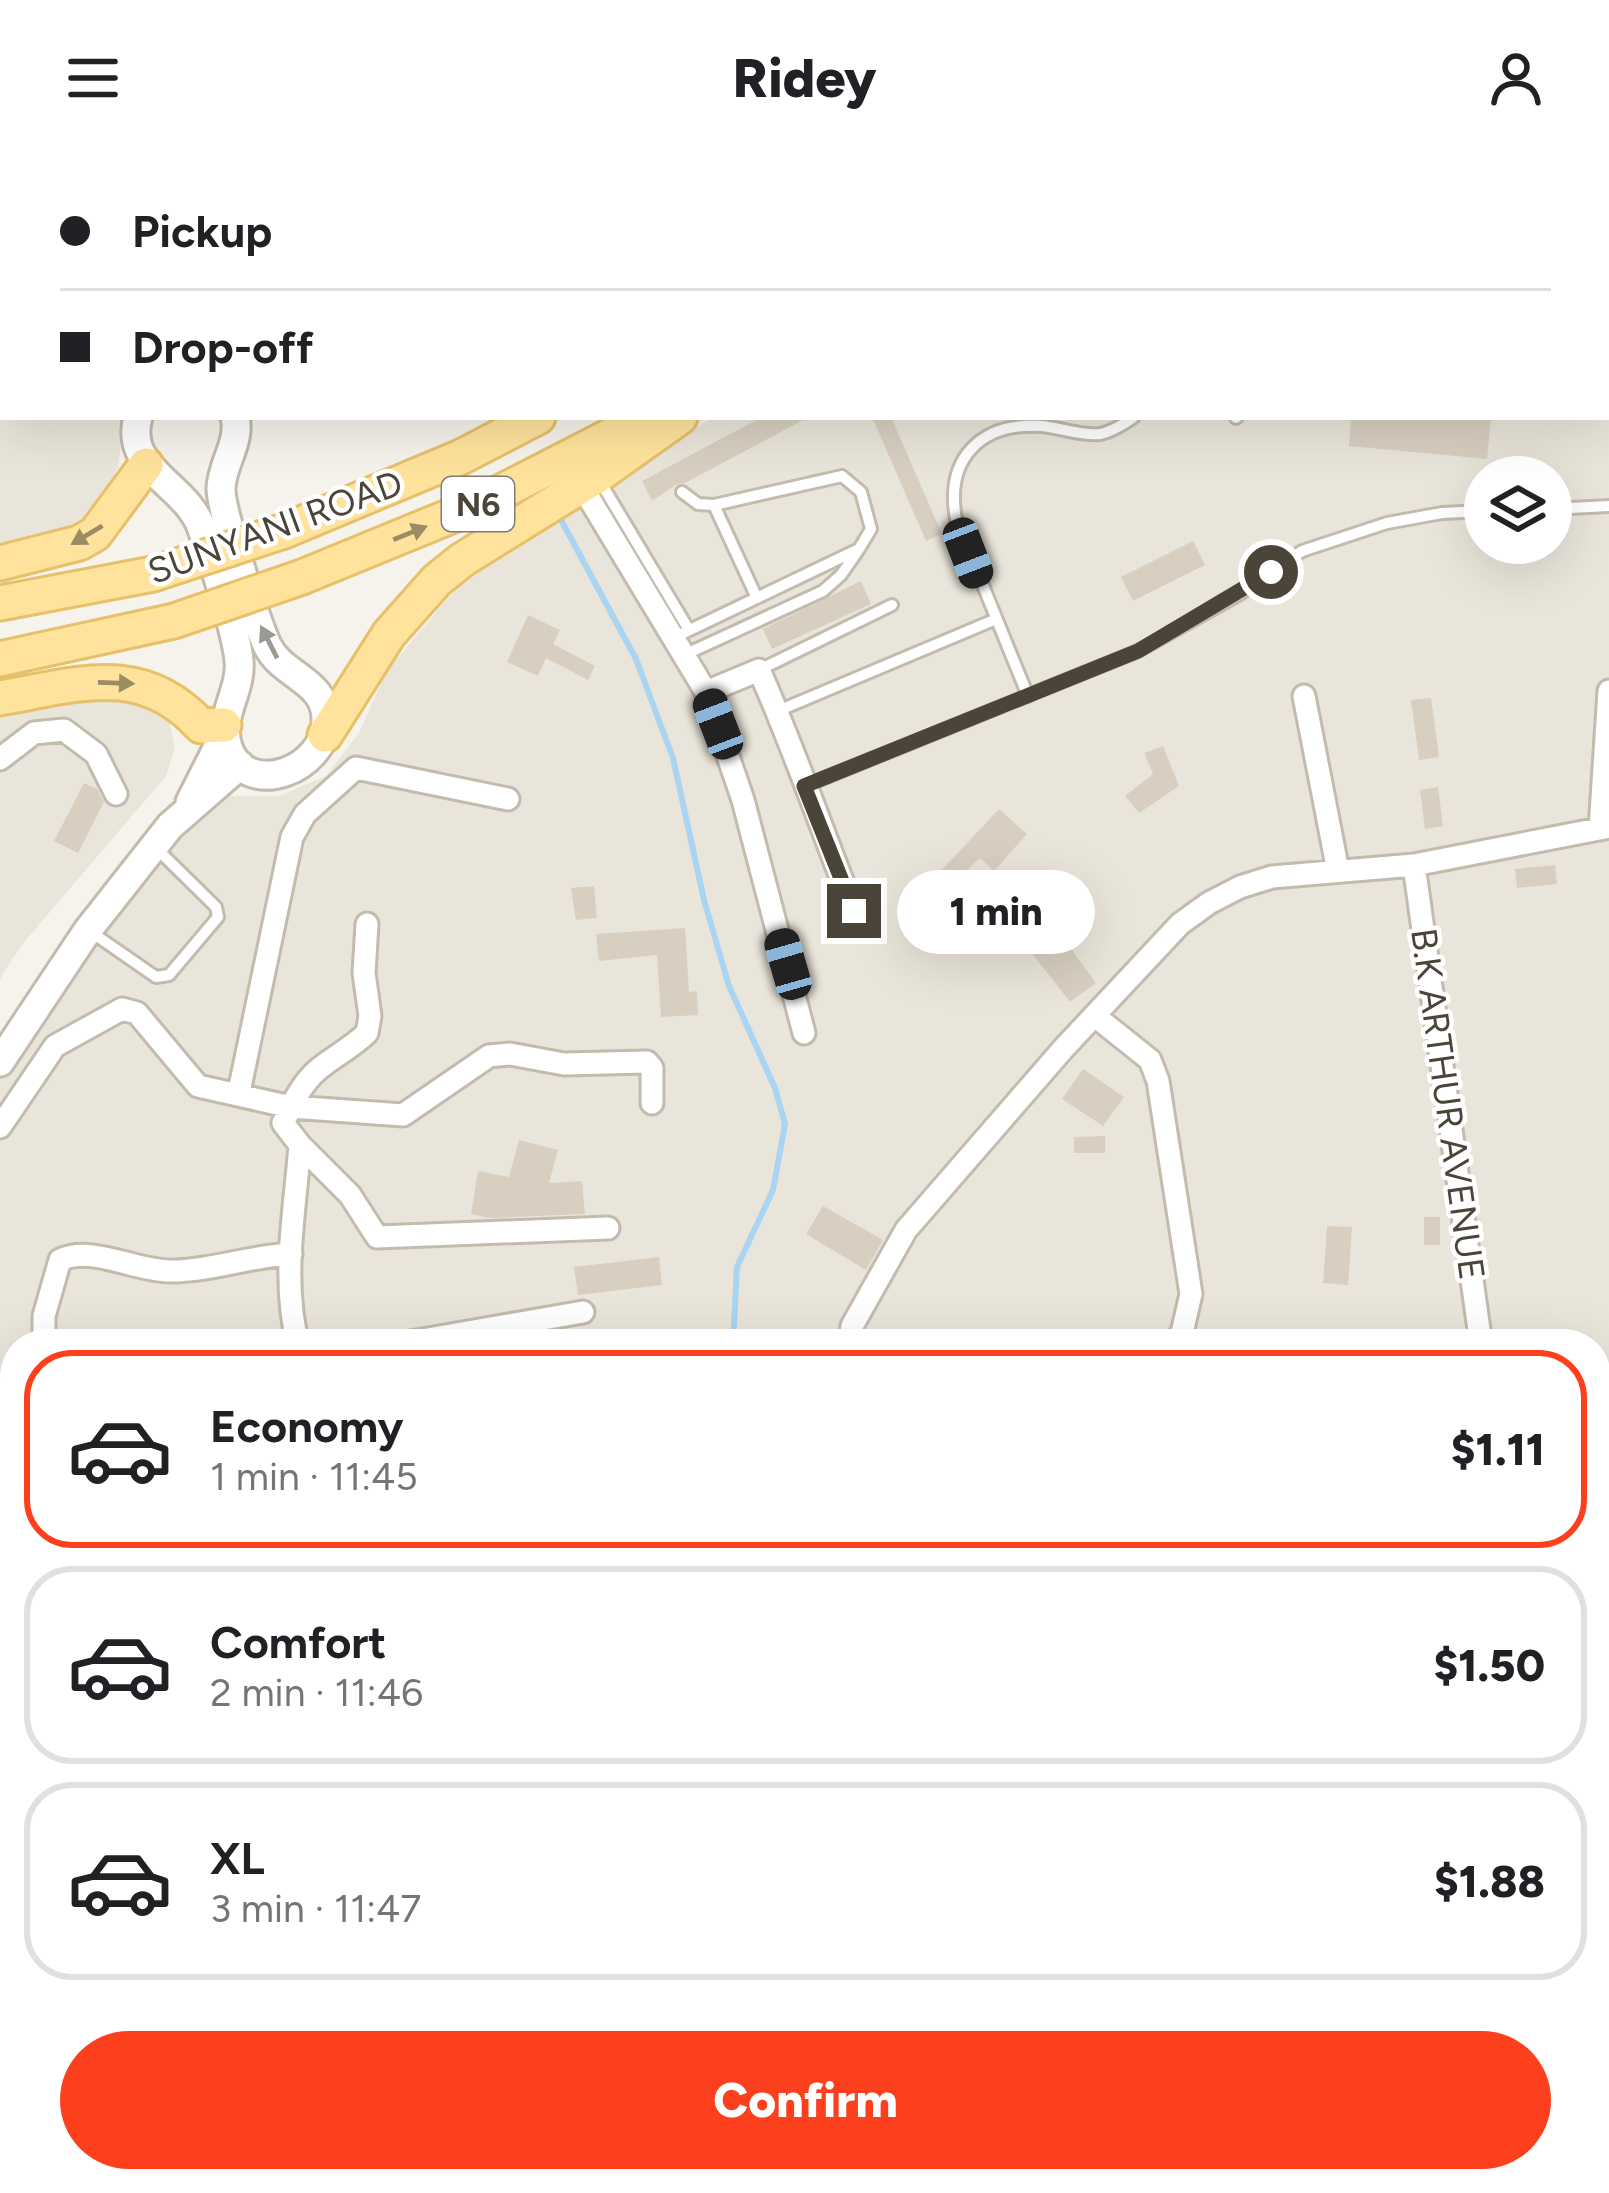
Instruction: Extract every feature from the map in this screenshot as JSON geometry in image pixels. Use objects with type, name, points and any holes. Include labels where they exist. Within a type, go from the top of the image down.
[{"type":"main road","name":"SUNYANI ROAD","points":[[0,603],[153,574],[284,531],[461,458],[532,420]]},
{"type":"main road","name":"N6","points":[[0,659],[174,621],[302,578],[469,509],[641,420]]},
{"type":"main road","points":[[325,735],[388,634],[437,580],[676,420]]},
{"type":"main road","points":[[0,562],[79,543],[95,534],[146,465]]},
{"type":"main road","points":[[0,698],[122,681],[146,685],[170,698],[201,726],[224,729]]},
{"type":"street","points":[[138,420],[135,439],[146,465],[181,494],[200,523],[238,656],[224,729],[187,811]]},
{"type":"street","points":[[224,729],[230,754],[240,765],[265,774],[290,771],[312,757],[325,735],[326,714],[321,698],[268,648],[226,517],[220,485],[235,440],[235,420]]},
{"type":"street","points":[[589,481],[682,641],[706,692],[743,800],[803,1033]]},
{"type":"street","points":[[706,692],[759,670],[779,710],[854,911]]},
{"type":"street","points":[[852,1329],[906,1230],[1180,924],[1209,903],[1272,878],[1414,865],[1604,828],[1609,691]]},
{"type":"street","points":[[1304,696],[1338,871]]},
{"type":"street","points":[[0,759],[34,733],[64,730],[96,754],[116,794]]},
{"type":"street","points":[[0,1062],[88,930],[154,846],[240,765]]},
{"type":"street","points":[[239,1092],[292,837],[305,814],[356,768],[508,800]]},
{"type":"street","name":"B.K ARTHUR AVENUE","points":[[1414,865],[1479,1329]]},
{"type":"street","points":[[367,924],[367,1033],[304,1080],[283,1127],[350,1195],[376,1237],[608,1228]]},
{"type":"street","points":[[0,1127],[55,1046],[122,1009],[137,1013],[198,1086],[291,1107],[403,1115],[476,1061],[501,1054],[564,1064],[647,1062],[652,1068],[652,1103]]},
{"type":"street","points":[[1095,1016],[1150,1060],[1159,1081],[1191,1294],[1183,1329]]},
{"type":"street","points":[[295,1329],[290,1303],[291,1254],[300,1144]]},
{"type":"street","points":[[44,1329],[60,1260],[74,1254],[171,1271],[291,1254]]},
{"type":"street","points":[[485,1329],[583,1312]]},
{"type":"lane","points":[[1028,695],[956,520],[951,493],[956,470],[974,445],[1000,430],[1036,426],[1102,434],[1128,420]]},
{"type":"lane","points":[[682,492],[698,504],[714,505],[842,476],[861,492],[872,530],[841,575],[823,591],[682,641]]},
{"type":"lane","points":[[714,505],[756,596]]},
{"type":"lane","points":[[1572,507],[1609,506]]},
{"type":"lane","points":[[804,786],[1138,651],[1240,594],[1302,550],[1387,523],[1464,512]]},
{"type":"lane","points":[[682,641],[756,596],[859,549]]},
{"type":"lane","points":[[759,670],[892,605]]},
{"type":"lane","points":[[779,710],[994,620]]},
{"type":"lane","points":[[88,930],[156,977],[169,975],[218,917],[216,907],[154,846]]},
{"type":"shaded area","points":[[0,420],[124,420],[118,468],[85,525],[0,559]]},
{"type":"shaded area","points":[[708,420],[1609,420],[1609,1329],[0,1329],[0,1066],[162,843],[224,796],[279,796],[326,776],[359,733],[386,672],[478,562]]},
{"type":"shaded area","points":[[139,695],[168,715],[175,748],[166,776],[20,947],[0,979],[0,701]]},
{"type":"building","points":[[756,420],[803,420],[652,501],[642,481]]},
{"type":"building","points":[[873,420],[892,420],[942,534],[926,541]]},
{"type":"building","points":[[1351,420],[1491,420],[1487,456],[1349,446]]},
{"type":"building","points":[[1193,541],[1205,565],[1133,601],[1121,577]]},
{"type":"building","points":[[861,581],[871,604],[772,649],[763,629]]},
{"type":"building","points":[[528,615],[560,630],[553,644],[595,666],[588,680],[546,658],[538,676],[507,662]]},
{"type":"building","points":[[1431,698],[1439,757],[1419,760],[1411,700]]},
{"type":"building","points":[[1163,746],[1179,786],[1139,813],[1125,796],[1153,774],[1144,753]]},
{"type":"building","points":[[84,783],[97,789],[104,802],[78,853],[54,841]]},
{"type":"building","points":[[1438,787],[1443,826],[1425,829],[1420,790]]},
{"type":"building","points":[[999,809],[1027,834],[994,871],[980,858],[950,886],[938,874]]},
{"type":"building","points":[[1555,865],[1557,884],[1517,888],[1515,869]]},
{"type":"building","points":[[594,886],[597,918],[576,920],[571,888]]},
{"type":"building","points":[[927,900],[952,919],[941,934],[915,914]]},
{"type":"building","points":[[685,928],[689,992],[697,991],[698,1015],[661,1017],[657,955],[599,961],[596,934]]},
{"type":"building","points":[[1059,932],[1096,983],[1070,1002],[1031,952]]},
{"type":"building","points":[[1083,1069],[1124,1097],[1103,1126],[1062,1099]]},
{"type":"building","points":[[1105,1136],[1105,1153],[1074,1153],[1074,1137]]},
{"type":"building","points":[[519,1140],[558,1150],[549,1183],[582,1181],[585,1214],[489,1218],[471,1214],[478,1171],[509,1177]]},
{"type":"building","points":[[823,1206],[883,1240],[866,1270],[806,1234]]},
{"type":"building","points":[[1424,1217],[1440,1217],[1440,1245],[1424,1245]]},
{"type":"building","points":[[1327,1226],[1352,1227],[1348,1285],[1323,1283]]},
{"type":"building","points":[[659,1257],[662,1285],[578,1295],[574,1267]]},
{"type":"waterway","points":[[560,518],[636,659],[673,758],[704,900],[729,986],[775,1088],[785,1124],[773,1190],[737,1267],[734,1329]]},
{"type":"route","points":[[854,911],[804,786],[1138,651],[1271,572]]}]
